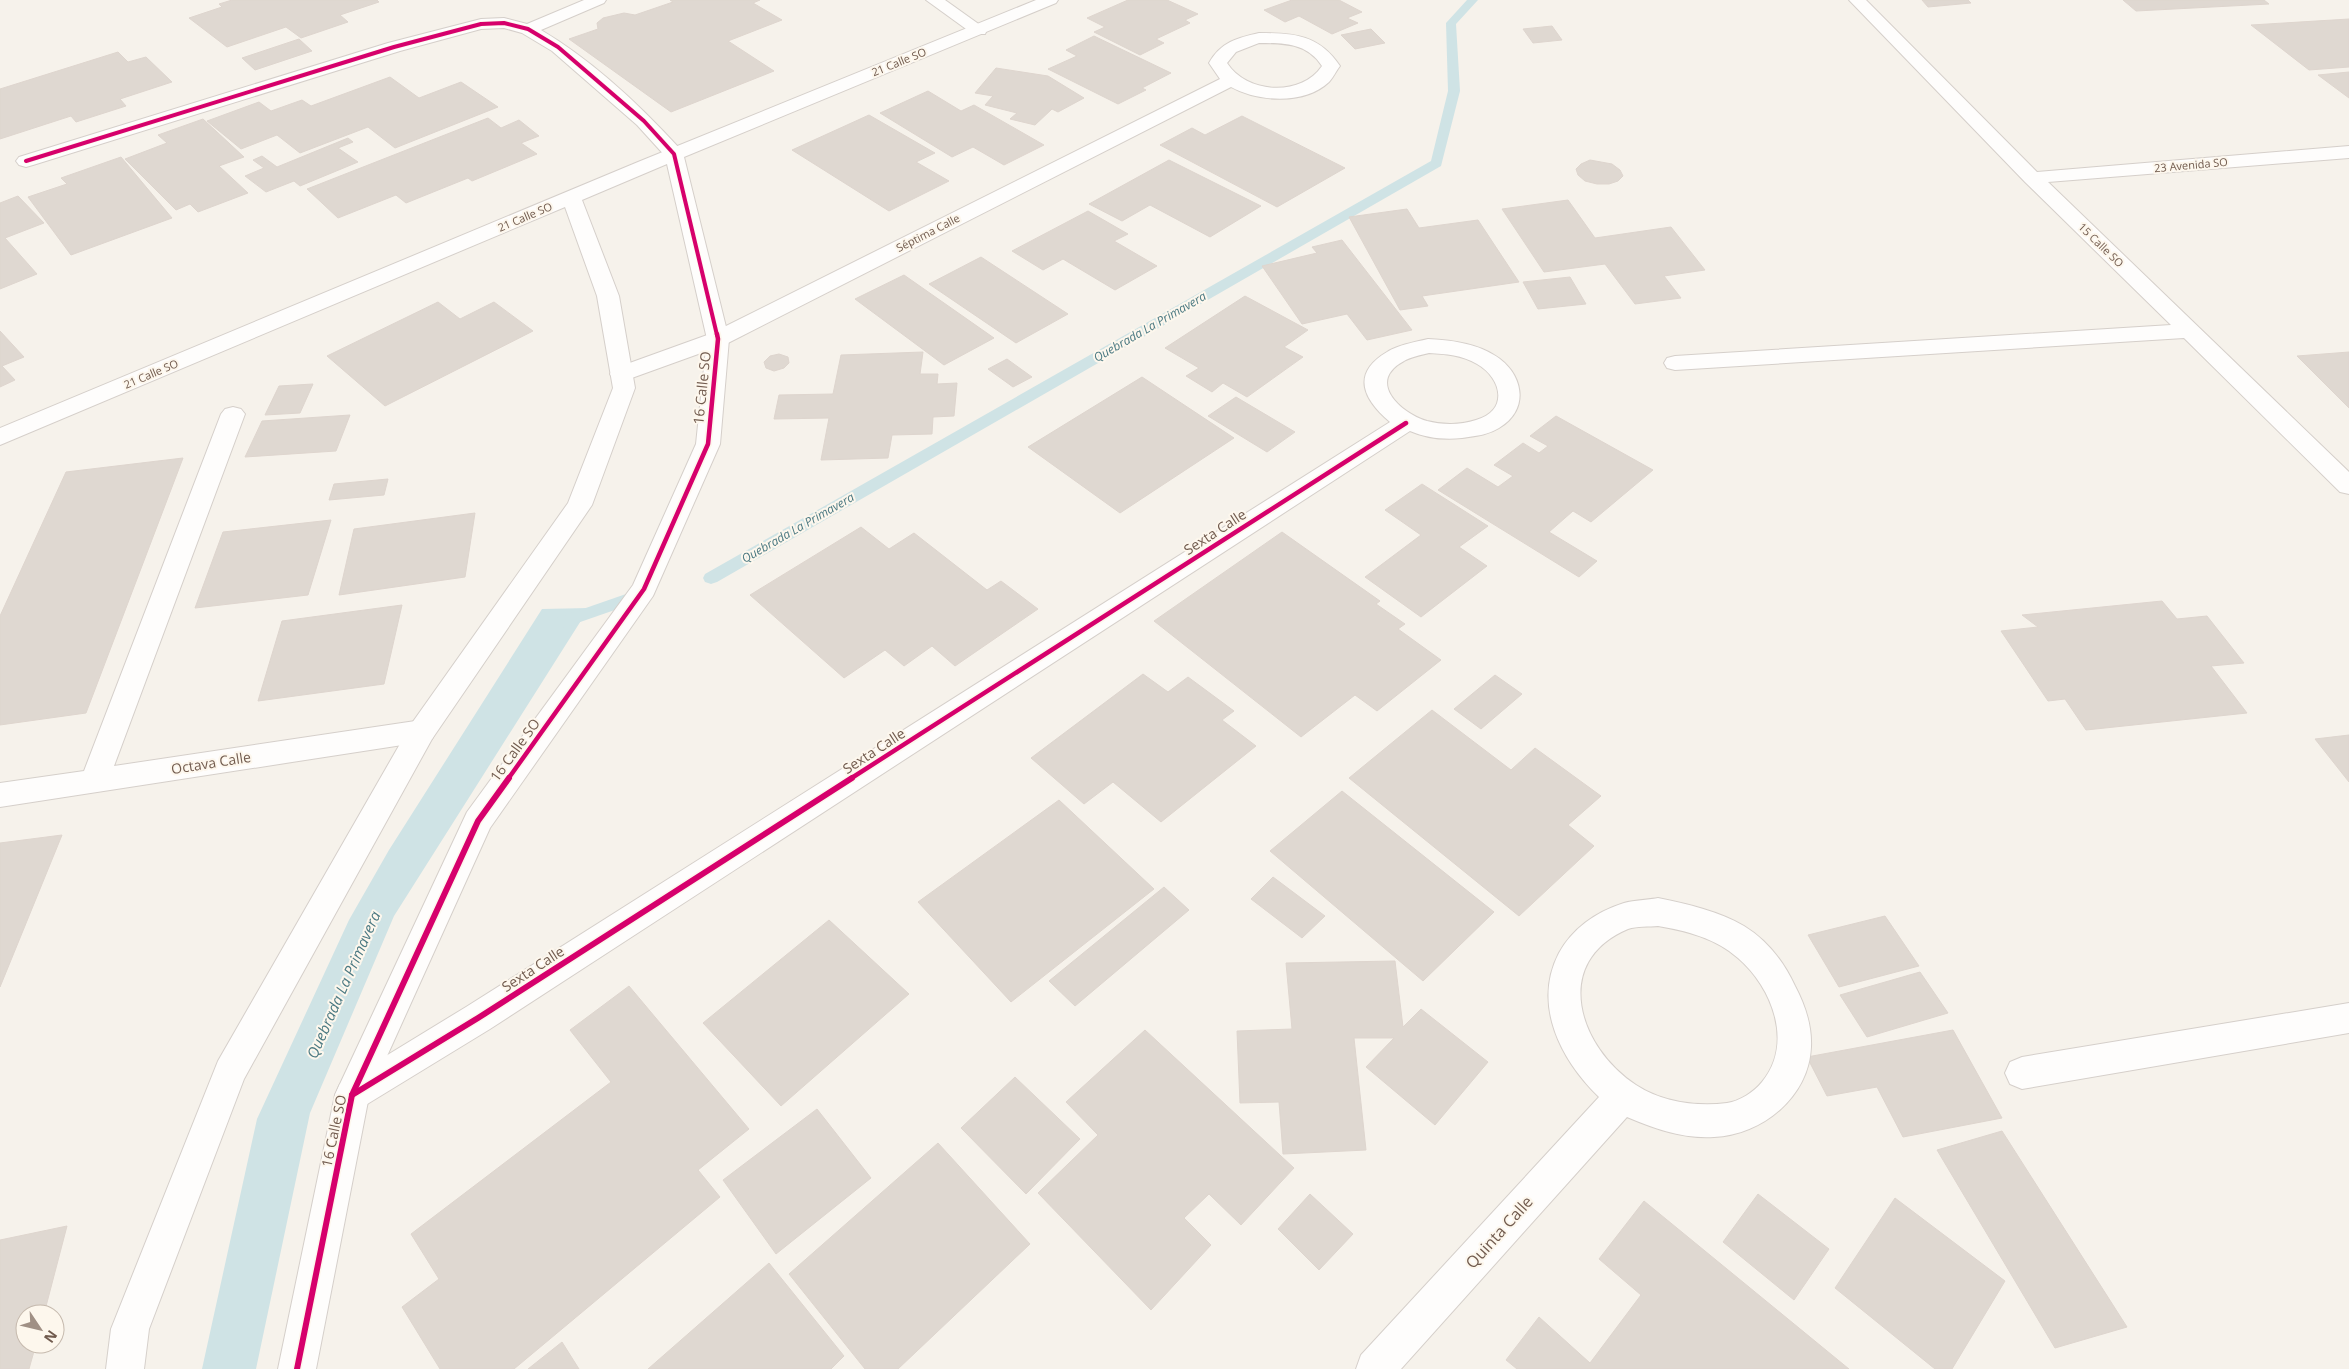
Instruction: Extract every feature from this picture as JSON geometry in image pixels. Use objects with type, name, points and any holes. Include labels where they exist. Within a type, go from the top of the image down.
[{"type":"street","points":[[528,29],[598,0]]},
{"type":"street","points":[[934,0],[979,30]]},
{"type":"street","name":"21 Calle SO","points":[[0,437],[674,154],[1050,0]]},
{"type":"street","name":"15 Calle SO","points":[[1857,0],[2032,178],[2345,479]]},
{"type":"street","points":[[26,161],[394,48],[481,24],[504,23],[528,29],[558,47],[644,121],[674,154]]},
{"type":"street","points":[[1259,38],[1287,39],[1313,46],[1324,54],[1331,66],[1327,76],[1302,90],[1262,92],[1245,88],[1230,81],[1221,72],[1218,63],[1222,54],[1242,42],[1259,38]]},
{"type":"street","name":"Séptima Calle","points":[[621,374],[718,339],[1230,81]]},
{"type":"street","name":"23 Avenida SO","points":[[2032,178],[2349,152]]},
{"type":"street","name":"16 Calle SO","points":[[297,1369],[352,1094],[478,821],[644,589],[708,444],[718,339],[674,154]]},
{"type":"street","points":[[125,1369],[130,1329],[230,1072],[422,731],[580,505],[624,388],[608,296],[572,197]]},
{"type":"street","points":[[1676,363],[2189,331]]},
{"type":"street","points":[[1428,346],[1452,347],[1474,353],[1492,363],[1506,376],[1510,387],[1511,402],[1502,415],[1486,426],[1464,432],[1440,432],[1406,423],[1389,411],[1378,397],[1374,382],[1380,369],[1390,359],[1407,350],[1428,346]]},
{"type":"street","points":[[94,781],[233,414]]},
{"type":"street","name":"Sexta Calle","points":[[352,1094],[478,1018],[1406,423]]},
{"type":"street","name":"Octava Calle","points":[[0,795],[422,731]]},
{"type":"street","points":[[1658,912],[1697,920],[1734,937],[1765,965],[1787,998],[1796,1044],[1787,1078],[1765,1104],[1730,1119],[1689,1121],[1646,1108],[1622,1096],[1590,1066],[1569,1032],[1562,995],[1569,962],[1592,933],[1622,917],[1658,912]]},
{"type":"street","points":[[2022,1073],[2349,1018]]},
{"type":"street","name":"Quinta Calle","points":[[1375,1369],[1622,1096]]},
{"type":"water","points":[[589,608],[394,916],[310,1113],[256,1369],[202,1369],[257,1119],[349,920],[389,850],[542,609]]},
{"type":"building","points":[[232,0],[377,0],[379,2],[340,15],[348,22],[301,38],[286,27],[227,47],[189,18],[222,7],[219,4]]},
{"type":"building","points":[[670,0],[760,0],[753,3],[782,20],[728,41],[774,71],[671,112],[569,39],[598,29],[597,23],[603,18],[624,13],[635,15],[673,2]]},
{"type":"building","points":[[1128,0],[1167,0],[1198,14],[1185,20],[1190,23],[1156,39],[1164,43],[1140,55],[1094,32],[1105,27],[1087,18]]},
{"type":"building","points":[[1292,0],[1339,0],[1362,12],[1347,18],[1358,23],[1332,34],[1299,16],[1285,22],[1264,10]]},
{"type":"building","points":[[1922,0],[1968,0],[1971,3],[1928,7]]},
{"type":"building","points":[[2123,0],[2264,0],[2269,4],[2136,11]]},
{"type":"building","points":[[2349,19],[2349,67],[2309,70],[2251,25]]},
{"type":"building","points":[[1552,26],[1562,40],[1533,43],[1523,29]]},
{"type":"building","points":[[1371,29],[1385,43],[1355,49],[1341,35]]},
{"type":"building","points":[[1094,36],[1171,73],[1142,88],[1146,90],[1118,104],[1048,69],[1077,56],[1066,50]]},
{"type":"building","points":[[299,39],[312,51],[255,70],[242,58]]},
{"type":"building","points":[[118,52],[128,62],[146,57],[172,82],[120,99],[126,106],[76,122],[71,116],[0,139],[0,89]]},
{"type":"building","points":[[996,68],[1048,76],[1084,98],[1058,112],[1052,109],[1035,125],[1010,119],[1017,113],[985,105],[993,96],[975,93]]},
{"type":"building","points":[[2349,72],[2349,98],[2318,75]]},
{"type":"building","points":[[390,77],[419,98],[461,82],[498,107],[395,148],[368,127],[300,153],[277,135],[241,149],[207,121],[259,102],[271,111],[302,100],[311,106]]},
{"type":"building","points":[[928,91],[961,111],[974,105],[1044,145],[1004,165],[973,147],[952,157],[880,113]]},
{"type":"building","points":[[869,115],[935,153],[916,162],[949,181],[889,211],[792,150]]},
{"type":"building","points":[[1242,116],[1345,168],[1277,207],[1160,145],[1192,128],[1205,135]]},
{"type":"building","points":[[488,118],[501,128],[519,120],[539,136],[521,143],[537,154],[472,181],[468,178],[406,203],[396,195],[338,218],[307,189]]},
{"type":"building","points":[[203,119],[244,157],[219,166],[248,193],[198,212],[190,204],[176,210],[125,159],[167,143],[158,135]]},
{"type":"building","points":[[348,138],[353,142],[338,148],[358,162],[300,186],[294,181],[266,192],[245,176],[264,168],[253,160],[262,156],[277,167]]},
{"type":"building","points":[[121,157],[172,218],[71,255],[28,197],[67,184],[61,178]]},
{"type":"building","points":[[1169,160],[1261,206],[1210,237],[1150,205],[1122,221],[1089,204]]},
{"type":"building","points":[[1590,160],[1612,164],[1620,170],[1623,176],[1618,181],[1609,184],[1585,181],[1578,175],[1576,169],[1581,164]]},
{"type":"building","points":[[18,196],[44,223],[5,238],[37,274],[0,289],[0,203]]},
{"type":"building","points":[[1568,200],[1595,238],[1671,227],[1705,270],[1664,276],[1681,298],[1635,304],[1605,264],[1544,272],[1502,209]]},
{"type":"building","points":[[1407,209],[1419,228],[1478,220],[1519,282],[1422,296],[1428,306],[1400,310],[1349,217]]},
{"type":"building","points":[[1088,211],[1128,234],[1114,241],[1157,266],[1115,290],[1063,259],[1043,270],[1012,251]]},
{"type":"building","points":[[1342,240],[1412,330],[1367,340],[1347,314],[1302,324],[1262,266],[1317,253],[1312,247]]},
{"type":"building","points":[[981,257],[1068,314],[1016,343],[929,284]]},
{"type":"building","points":[[904,275],[994,338],[944,365],[855,299]]},
{"type":"building","points":[[1570,277],[1586,304],[1538,309],[1523,282]]},
{"type":"building","points":[[1245,296],[1308,330],[1284,347],[1303,357],[1247,397],[1223,383],[1212,392],[1186,376],[1199,368],[1165,348]]},
{"type":"building","points":[[438,302],[460,319],[494,302],[533,331],[385,406],[327,356]]},
{"type":"building","points":[[0,331],[24,357],[2,366],[15,380],[0,387]]},
{"type":"building","points":[[923,352],[920,374],[938,374],[937,384],[957,383],[954,416],[933,417],[932,434],[892,435],[888,458],[821,460],[829,418],[774,419],[779,395],[833,394],[841,355]]},
{"type":"building","points":[[2349,352],[2349,408],[2297,356]]},
{"type":"building","points":[[779,354],[788,357],[789,363],[784,368],[774,371],[766,368],[764,362],[770,356]]},
{"type":"building","points":[[1007,359],[1032,377],[1013,387],[988,369]]},
{"type":"building","points":[[1142,377],[1234,438],[1120,513],[1028,447]]},
{"type":"building","points":[[313,384],[300,413],[265,415],[279,386]]},
{"type":"building","points":[[1236,397],[1295,432],[1267,452],[1208,416]]},
{"type":"building","points":[[350,415],[336,451],[245,457],[262,421]]},
{"type":"building","points":[[1556,416],[1653,470],[1591,522],[1573,511],[1549,532],[1597,561],[1579,577],[1438,490],[1467,468],[1498,487],[1513,476],[1494,465],[1523,443],[1539,453],[1548,446],[1530,436]]},
{"type":"building","points":[[183,458],[86,713],[0,725],[0,616],[66,472]]},
{"type":"building","points":[[388,479],[384,495],[329,500],[334,484]]},
{"type":"building","points":[[1422,484],[1488,526],[1459,547],[1487,566],[1421,617],[1365,577],[1421,535],[1385,510]]},
{"type":"building","points":[[475,513],[465,577],[339,595],[354,529]]},
{"type":"building","points":[[331,520],[308,595],[195,608],[223,532]]},
{"type":"building","points":[[861,527],[889,549],[914,533],[987,590],[1001,581],[1038,609],[955,666],[932,646],[904,666],[885,650],[844,678],[750,595]]},
{"type":"building","points":[[1282,532],[1380,601],[1376,604],[1405,624],[1398,629],[1441,660],[1377,711],[1355,695],[1301,737],[1154,621]]},
{"type":"building","points":[[2162,601],[2177,619],[2207,616],[2244,663],[2211,666],[2247,713],[2086,730],[2065,699],[2048,701],[2001,631],[2038,627],[2022,615]]},
{"type":"building","points":[[402,605],[384,684],[258,701],[282,621]]},
{"type":"building","points":[[1143,674],[1168,692],[1188,677],[1234,711],[1222,720],[1256,746],[1161,822],[1113,782],[1084,804],[1031,758]]},
{"type":"building","points":[[1495,675],[1522,694],[1481,729],[1454,709]]},
{"type":"building","points":[[1432,710],[1511,770],[1535,748],[1601,796],[1568,825],[1594,846],[1519,916],[1349,778]]},
{"type":"building","points":[[2349,735],[2349,782],[2315,739]]},
{"type":"building","points":[[1342,791],[1494,912],[1423,981],[1270,851]]},
{"type":"building","points":[[1059,800],[1154,889],[1011,1002],[918,902]]},
{"type":"building","points":[[62,835],[0,987],[0,843]]},
{"type":"building","points":[[1273,877],[1325,916],[1302,938],[1251,899]]},
{"type":"building","points":[[1164,887],[1189,910],[1075,1006],[1049,981]]},
{"type":"building","points":[[1885,916],[1919,966],[1839,987],[1808,935]]},
{"type":"building","points":[[829,920],[909,994],[781,1106],[703,1023]]},
{"type":"building","points":[[1395,961],[1403,1027],[1421,1009],[1488,1062],[1435,1125],[1366,1067],[1394,1038],[1354,1038],[1366,1150],[1283,1154],[1279,1102],[1240,1103],[1237,1031],[1292,1029],[1286,963]]},
{"type":"building","points":[[1920,972],[1948,1013],[1867,1037],[1840,995]]},
{"type":"building","points":[[629,986],[749,1129],[698,1170],[720,1197],[514,1369],[440,1369],[402,1307],[439,1279],[411,1234],[611,1082],[570,1030]]},
{"type":"building","points":[[1145,1030],[1294,1168],[1241,1225],[1209,1194],[1184,1218],[1211,1245],[1151,1310],[1038,1193],[1098,1135],[1066,1102]]},
{"type":"building","points":[[1953,1030],[2002,1118],[1903,1137],[1877,1087],[1827,1096],[1807,1057]]},
{"type":"building","points":[[1015,1077],[1080,1139],[1026,1194],[961,1128]]},
{"type":"building","points":[[817,1109],[871,1178],[776,1254],[723,1180]]},
{"type":"building","points":[[2002,1131],[2127,1327],[2055,1348],[1937,1150]]},
{"type":"building","points":[[938,1143],[1030,1244],[898,1369],[865,1369],[789,1274]]},
{"type":"building","points":[[1310,1194],[1353,1234],[1319,1270],[1278,1229]]},
{"type":"building","points":[[1758,1194],[1829,1249],[1794,1300],[1723,1242]]},
{"type":"building","points":[[1895,1198],[2005,1281],[1952,1369],[1935,1369],[1835,1288]]},
{"type":"building","points":[[1644,1201],[1849,1369],[1517,1369],[1506,1360],[1539,1317],[1590,1363],[1641,1295],[1599,1259]]},
{"type":"building","points":[[67,1226],[47,1304],[15,1304],[15,1354],[33,1354],[29,1369],[0,1369],[0,1240]]},
{"type":"building","points":[[769,1263],[844,1356],[831,1369],[648,1369]]},
{"type":"building","points":[[562,1342],[579,1369],[528,1369]]},
{"type":"waterway","name":"Quebrada La Primavera","points":[[711,578],[1437,163],[1454,91],[1451,23],[1473,0]]},
{"type":"waterway","name":"Quebrada La Primavera","points":[[563,622],[626,600]]},
{"type":"cycle path","points":[[26,161],[394,47],[481,24],[504,23],[528,29],[558,47],[644,121],[674,154],[718,339],[708,444],[644,589],[478,821],[352,1095],[297,1369]]},
{"type":"cycle path","points":[[352,1095],[478,1018],[1406,423]]}]
